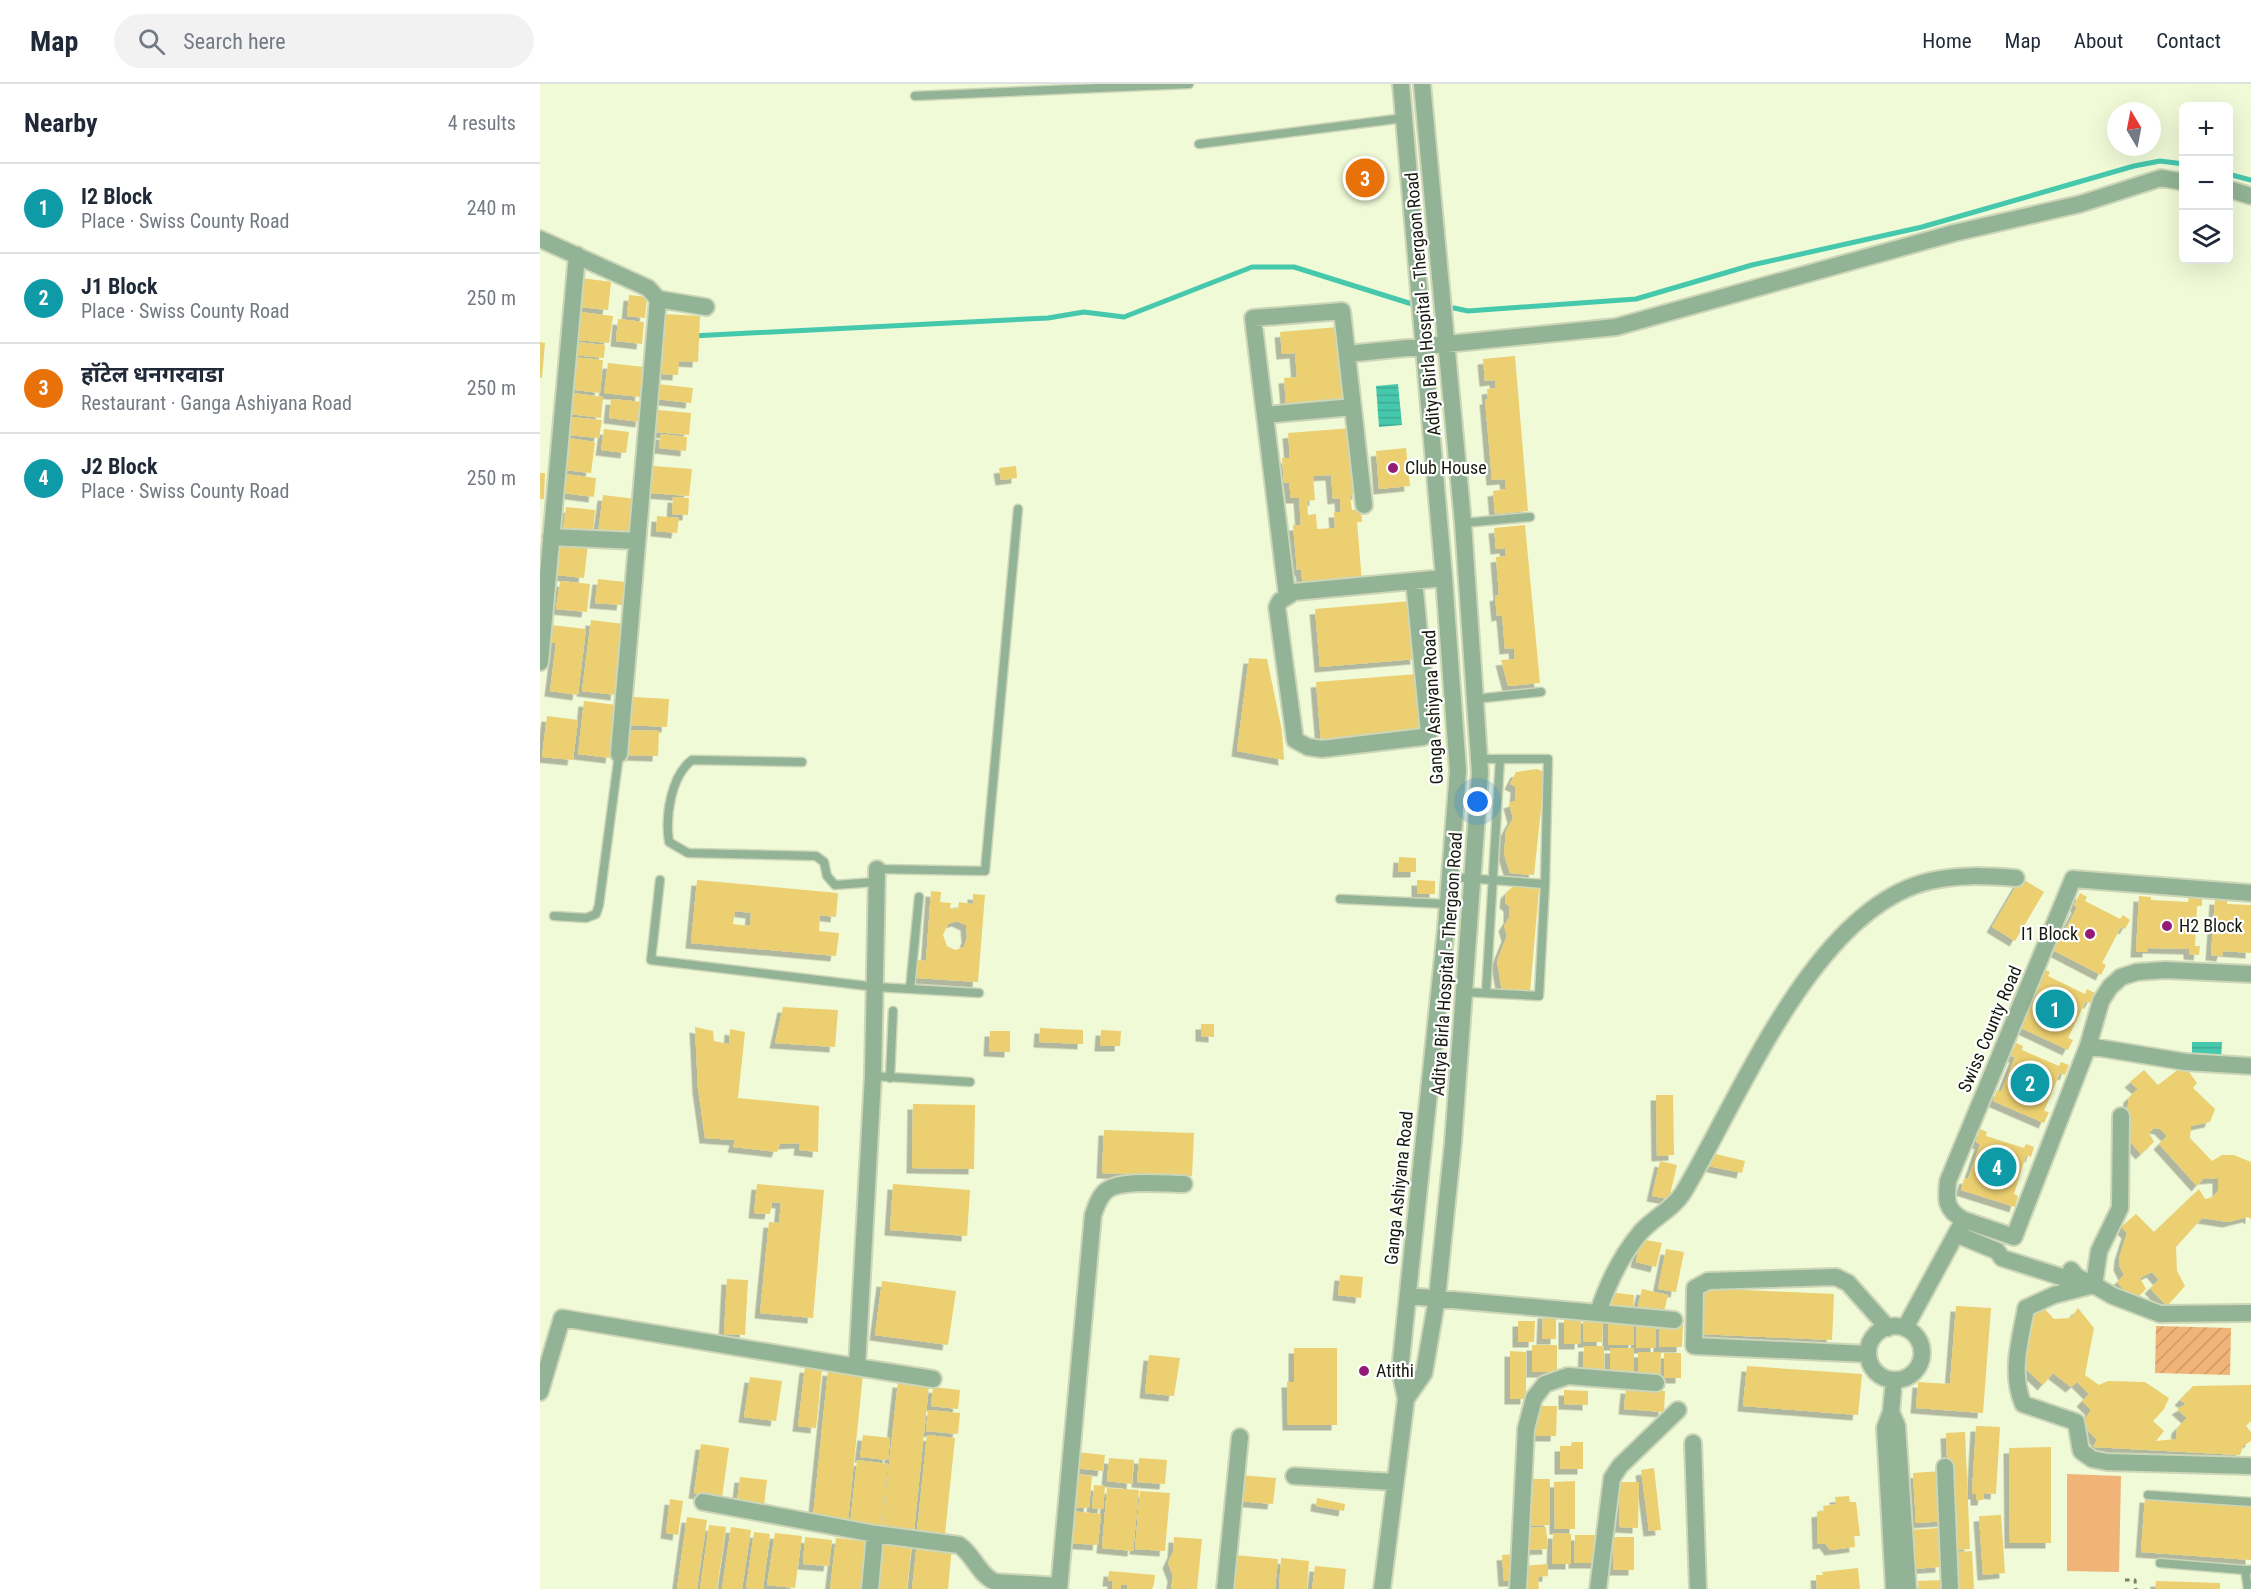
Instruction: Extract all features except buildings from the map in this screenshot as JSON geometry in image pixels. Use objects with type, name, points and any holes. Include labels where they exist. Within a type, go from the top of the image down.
[{"type":"street","name":"Ganga Ashiyana Road","points":[[1401,84],[1444,578],[1458,771],[1448,904],[1400,1370],[1406,1399]]},
{"type":"street","name":"Aditya Birla Hospital - Thergaon Road","points":[[1382,1589],[1406,1399],[1424,1373],[1437,1298],[1453,1143],[1479,759],[1463,523],[1422,84]]},
{"type":"street","points":[[1347,354],[1616,327],[1954,233],[2080,204],[2161,178],[2179,181]]},
{"type":"street","points":[[2233,190],[2251,196]]},
{"type":"street","points":[[540,239],[648,288],[658,299],[706,307]]},
{"type":"street","points":[[540,662],[577,255]]},
{"type":"street","points":[[619,754],[658,299]]},
{"type":"street","points":[[1287,595],[1253,318],[1342,311],[1364,505]]},
{"type":"street","points":[[1265,415],[1353,407]]},
{"type":"street","points":[[551,537],[637,541]]},
{"type":"street","points":[[1414,581],[1429,733],[1423,737],[1322,749],[1308,747],[1295,740],[1277,607],[1287,595],[1294,592],[1444,578]]},
{"type":"street","points":[[1598,1313],[1611,1279],[1641,1233],[1682,1195],[1755,1057],[1778,1020],[1813,971],[1852,925],[1892,896],[1929,881],[1970,875],[2016,878]]},
{"type":"street","points":[[857,1367],[881,1077],[876,987],[876,876]]},
{"type":"street","name":"Swiss County Road","points":[[2251,894],[2073,879],[1948,1181],[1946,1204],[1960,1227],[1998,1251],[2002,1258],[2065,1278],[2077,1277],[2113,1296],[2160,1314],[2251,1313]]},
{"type":"street","points":[[1905,1329],[1960,1227],[2014,1237],[2088,1046],[2101,1001],[2110,987],[2121,977],[2137,972],[2165,970],[2251,974]]},
{"type":"street","points":[[2088,1046],[2186,1062],[2251,1066]]},
{"type":"street","points":[[2121,1116],[2120,1208],[2099,1251],[2094,1285],[2054,1295],[2026,1308],[2016,1362],[2018,1392],[2023,1404],[2076,1422],[2081,1451],[2092,1459],[2107,1462],[2251,1466]]},
{"type":"street","points":[[703,1502],[875,1534],[959,1545],[969,1551],[988,1579],[995,1582],[1059,1588],[1093,1215],[1098,1201],[1106,1190],[1120,1185],[1184,1184]]},
{"type":"street","points":[[1868,1354],[1694,1346],[1695,1288],[1708,1281],[1836,1277],[1848,1283],[1887,1328]]},
{"type":"street","points":[[1408,1296],[1674,1320]]},
{"type":"street","points":[[540,1392],[562,1318],[933,1379]]},
{"type":"street","points":[[1887,1328],[1905,1329],[1918,1340],[1922,1358],[1913,1373],[1894,1380],[1874,1370],[1868,1354],[1874,1337],[1887,1328]]},
{"type":"street","points":[[1518,1589],[1526,1429],[1534,1398],[1545,1384],[1568,1377],[1656,1383]]},
{"type":"street","points":[[1894,1380],[1892,1412],[1896,1426],[1908,1589]]},
{"type":"street","points":[[1598,1589],[1611,1478],[1620,1466],[1678,1410]]},
{"type":"street","points":[[1892,1412],[1885,1428],[1894,1589]]},
{"type":"street","points":[[1225,1589],[1240,1437]]},
{"type":"street","points":[[1693,1443],[1698,1589]]},
{"type":"street","points":[[1945,1467],[1950,1589]]},
{"type":"street","points":[[1294,1476],[1394,1482]]},
{"type":"street","points":[[870,1589],[875,1534]]},
{"type":"lane","points":[[915,96],[1189,84]]},
{"type":"lane","points":[[1199,144],[1404,118]]},
{"type":"lane","points":[[802,762],[692,760],[682,768],[676,781],[667,832],[669,842],[688,853],[816,856],[824,862],[826,876],[835,885],[876,876],[985,871],[1018,509]]},
{"type":"lane","points":[[1463,523],[1530,517]]},
{"type":"lane","points":[[1444,578],[1466,577]]},
{"type":"lane","points":[[1475,699],[1541,692]]},
{"type":"lane","points":[[554,916],[586,918],[596,914],[619,754]]},
{"type":"lane","points":[[1462,992],[1539,996],[1548,759],[1479,759]]},
{"type":"lane","points":[[1486,993],[1500,759]]},
{"type":"lane","points":[[1450,877],[1545,884]]},
{"type":"lane","points":[[660,880],[651,960],[876,987],[979,993]]},
{"type":"lane","points":[[910,989],[919,897]]},
{"type":"lane","points":[[1340,899],[1448,904]]},
{"type":"lane","points":[[893,1011],[881,1077],[970,1082]]},
{"type":"lane","points":[[2148,1495],[2251,1502]]},
{"type":"lane","points":[[2160,1563],[2248,1570],[2247,1589]]},
{"type":"path","points":[[2125,1580],[2135,1580],[2136,1589]]},
{"type":"shaded area","points":[[2156,1326],[2231,1328],[2230,1375],[2155,1373]]},
{"type":"shaded area","points":[[2067,1474],[2121,1476],[2119,1572],[2067,1571]]},
{"type":"water","points":[[1398,384],[1402,425],[1379,427],[1376,386]]},
{"type":"water","points":[[2192,1042],[2222,1042],[2221,1060],[2192,1059]]},
{"type":"waterway","points":[[1454,308],[1468,311],[1636,299],[1752,265],[1922,227],[2134,166],[2160,161],[2179,163]]},
{"type":"waterway","points":[[2233,175],[2251,180]]},
{"type":"waterway","points":[[692,336],[1048,318],[1084,312],[1124,317],[1252,267],[1294,267],[1412,304]]},
{"type":"place","name":"हॉटेल धनगरवाडा","points":[[1365,178]]},
{"type":"place","name":"Club House","points":[[1393,468]]},
{"type":"place","name":"H2 Block","points":[[2167,926]]},
{"type":"place","name":"I1 Block","points":[[2090,934]]},
{"type":"place","name":"I2 Block","points":[[2055,1009]]},
{"type":"place","name":"J1 Block","points":[[2030,1083]]},
{"type":"place","name":"J2 Block","points":[[1997,1167]]},
{"type":"place","name":"Atithi","points":[[1364,1371]]}]
